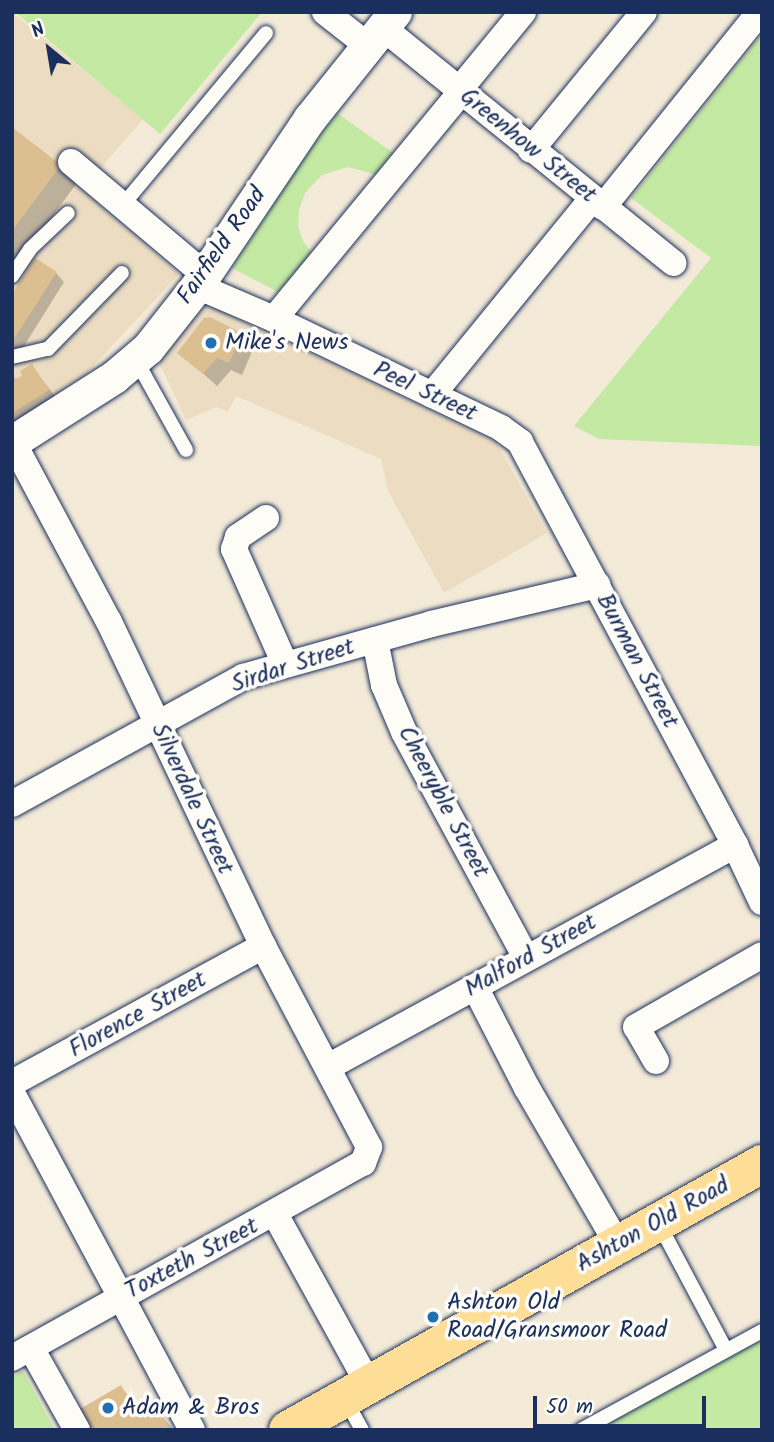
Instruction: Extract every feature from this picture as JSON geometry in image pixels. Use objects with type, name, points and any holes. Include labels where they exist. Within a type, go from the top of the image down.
[{"type":"highway","name":"Ashton Old Road","points":[[288,1430],[359,1404],[618,1245],[762,1164]]},
{"type":"street","name":"Greenhow Street","points":[[325,12],[382,28],[673,263]]},
{"type":"street","points":[[274,319],[523,12]]},
{"type":"street","points":[[531,150],[644,12]]},
{"type":"street","points":[[432,395],[761,12]]},
{"type":"street","name":"Fairfield Road","points":[[12,442],[136,360],[201,281],[288,148],[382,28]]},
{"type":"street","name":"Peel Street","points":[[71,162],[201,281],[500,428]]},
{"type":"street","name":"Burman Street","points":[[500,428],[520,442],[735,845],[762,902]]},
{"type":"street","name":"Silverdale Street","points":[[12,442],[109,622],[263,946],[369,1147],[368,1156]]},
{"type":"street","points":[[266,518],[237,537],[234,549],[285,664]]},
{"type":"street","name":"Sirdar Street","points":[[12,804],[243,677],[374,640],[597,585]]},
{"type":"street","name":"Cheeryble Street","points":[[374,640],[384,685],[400,723],[526,958]]},
{"type":"street","name":"Malford Street","points":[[327,1067],[735,845]]},
{"type":"street","name":"Florence Street","points":[[12,1083],[263,946]]},
{"type":"street","points":[[656,1061],[636,1027],[762,954]]},
{"type":"street","points":[[475,987],[527,1088],[618,1245]]},
{"type":"street","points":[[12,1093],[192,1430]]},
{"type":"street","name":"Toxteth Street","points":[[22,1353],[275,1214],[363,1163],[368,1156]]},
{"type":"street","points":[[275,1214],[359,1404]]},
{"type":"street","points":[[22,1353],[77,1430]]},
{"type":"lane","points":[[122,206],[265,33]]},
{"type":"lane","points":[[12,276],[30,250],[68,213]]},
{"type":"lane","points":[[12,357],[48,349],[122,273]]},
{"type":"lane","points":[[136,360],[186,450]]},
{"type":"lane","points":[[658,1223],[726,1350]]},
{"type":"lane","points":[[581,1430],[762,1331]]},
{"type":"shaded area","points":[[12,12],[143,119],[82,190],[179,274],[86,374],[12,423]]},
{"type":"shaded area","points":[[206,304],[496,442],[547,533],[444,593],[388,491],[381,459],[236,396],[228,412],[217,407],[186,420],[159,362]]},
{"type":"green space","points":[[15,12],[262,12],[160,134]]},
{"type":"green space","points":[[762,34],[762,446],[599,439],[574,426],[711,258],[631,198]]},
{"type":"green space","points":[[337,113],[396,155],[378,175],[348,167],[322,175],[305,193],[299,210],[298,226],[303,241],[312,253],[278,292],[232,268],[300,162]]},
{"type":"green space","points":[[762,1336],[762,1430],[592,1430]]},
{"type":"green space","points":[[23,1371],[55,1430],[12,1430],[12,1377]]},
{"type":"building","points":[[12,127],[61,165],[12,231]]},
{"type":"building","points":[[35,258],[57,272],[12,342],[12,294]]},
{"type":"building","name":"Mike's News","points":[[210,317],[242,333],[229,363],[217,358],[203,374],[177,353],[204,318]]},
{"type":"building","points":[[32,364],[49,390],[12,413],[12,374],[15,379],[22,376],[20,371]]},
{"type":"building","name":"Adam & Bros","points":[[121,1385],[139,1416],[157,1406],[170,1430],[92,1430],[80,1409]]},
{"type":"place","name":"Mike's News","points":[[211,343]]},
{"type":"place","name":"Ashton Old Road/Gransmoor Road","points":[[433,1317]]},
{"type":"place","name":"Adam & Bros","points":[[108,1408]]}]
